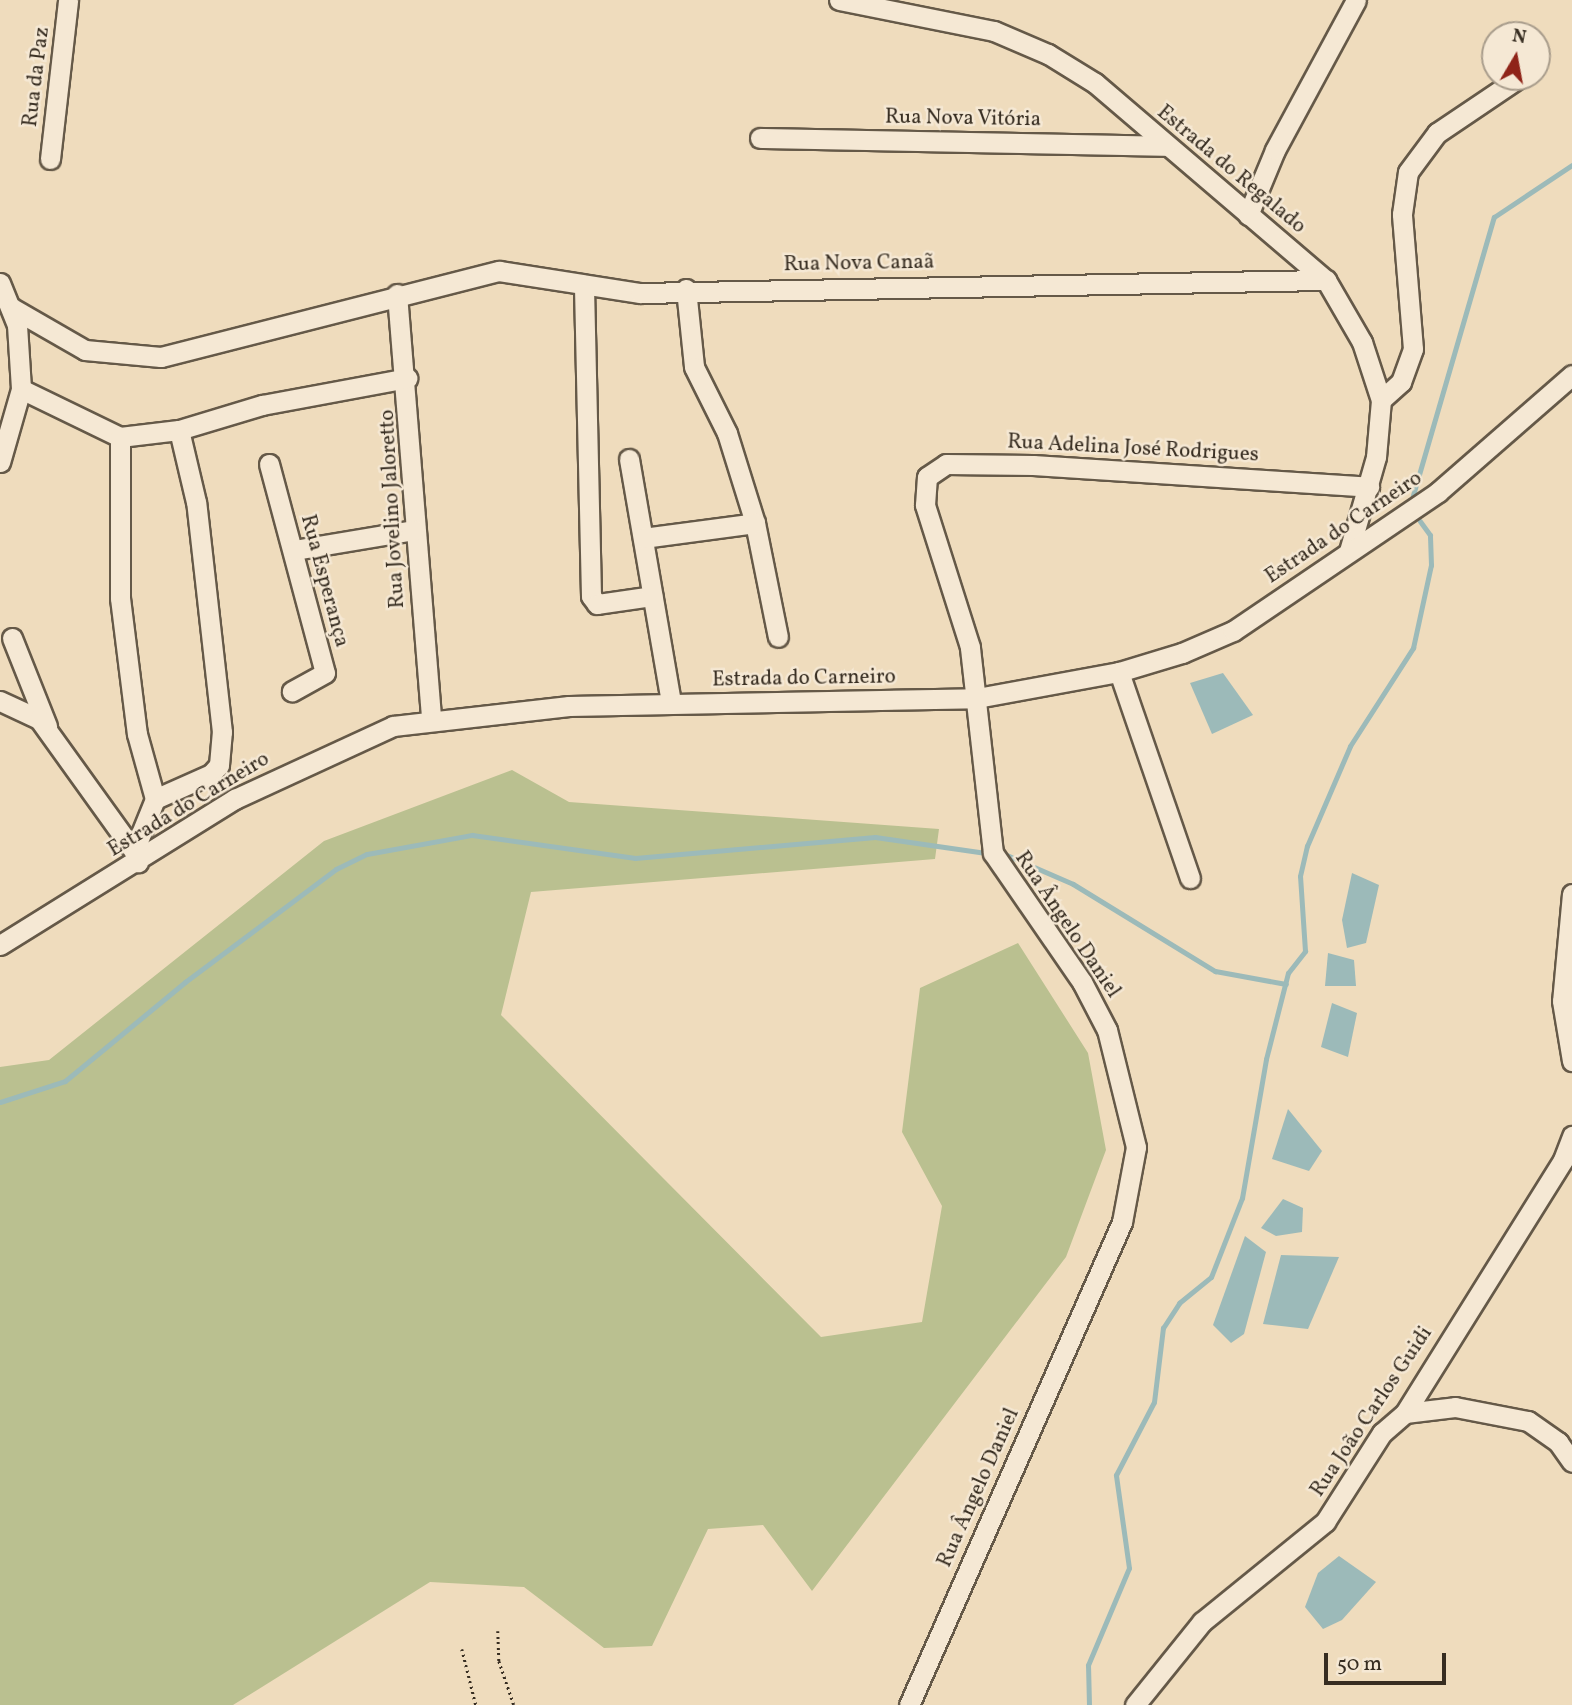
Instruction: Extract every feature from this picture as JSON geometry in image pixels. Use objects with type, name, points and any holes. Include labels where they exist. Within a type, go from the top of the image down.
[{"type":"street","name":"Rua da Paz","points":[[50,159],[68,0]]},
{"type":"street","name":"Estrada do Regalado","points":[[839,0],[994,31],[1048,54],[1095,83],[1165,146],[1326,280],[1362,342],[1381,400],[1369,487],[1349,551]]},
{"type":"street","points":[[1248,215],[1275,150],[1356,0]]},
{"type":"street","points":[[1381,400],[1401,382],[1413,349],[1402,214],[1408,172],[1437,133],[1499,91]]},
{"type":"street","name":"Rua Nova Vitória","points":[[760,138],[1165,146]]},
{"type":"street","name":"Rua Nova Canaã","points":[[12,308],[85,350],[161,357],[499,271],[624,293],[686,289],[1326,280]]},
{"type":"street","points":[[0,283],[12,308],[21,389],[0,462]]},
{"type":"street","points":[[584,287],[591,596],[597,604],[653,596]]},
{"type":"street","points":[[686,289],[694,367],[727,433],[755,523],[778,637]]},
{"type":"street","name":"Rua Jovelino Jaloretto","points":[[397,295],[408,378],[414,530],[432,720]]},
{"type":"street","name":"Estrada do Carneiro","points":[[0,945],[136,856],[235,799],[356,738],[432,720],[671,703],[977,698],[1119,672],[1233,631],[1438,492],[1572,375]]},
{"type":"street","points":[[21,389],[120,437],[179,430],[262,405],[408,378]]},
{"type":"street","points":[[155,799],[211,774],[219,765],[222,732],[196,502],[179,430]]},
{"type":"street","points":[[120,437],[120,598],[137,734],[155,799],[136,856]]},
{"type":"street","points":[[629,459],[671,703]]},
{"type":"street","name":"Rua Esperança","points":[[269,464],[325,673],[292,691]]},
{"type":"street","name":"Rua Adelina José Rodrigues","points":[[925,505],[927,477],[946,464],[1198,473],[1369,487]]},
{"type":"street","name":"Rua Ângelo Daniel","points":[[909,1705],[1122,1222],[1136,1147],[1107,1030],[1082,982],[993,853],[970,647],[925,505]]},
{"type":"street","points":[[643,538],[755,523]]},
{"type":"street","points":[[294,550],[414,530]]},
{"type":"street","points":[[12,638],[48,731],[136,856]]},
{"type":"street","points":[[1119,672],[1190,878]]},
{"type":"street","points":[[0,701],[48,731]]},
{"type":"street","points":[[1572,894],[1562,1001],[1572,1060]]},
{"type":"street","name":"Rua João Carlos Guidi","points":[[1135,1705],[1202,1622],[1325,1522],[1382,1433],[1405,1413],[1563,1160],[1572,1136]]},
{"type":"street","points":[[1405,1413],[1455,1407],[1528,1421],[1558,1442],[1572,1462]]},
{"type":"path","points":[[498,1631],[499,1661],[514,1705]]},
{"type":"path","points":[[461,1649],[476,1705]]},
{"type":"green space","points":[[512,770],[569,802],[939,829],[935,859],[531,892],[501,1015],[821,1337],[922,1322],[942,1206],[902,1132],[920,988],[1018,943],[1088,1053],[1106,1150],[1066,1257],[812,1591],[763,1525],[708,1529],[652,1646],[604,1648],[524,1587],[430,1582],[233,1705],[0,1705],[0,1067],[49,1060],[324,841]]},
{"type":"water","points":[[1223,673],[1253,715],[1212,734],[1190,683]]},
{"type":"water","points":[[1352,873],[1379,885],[1366,943],[1347,948],[1342,920]]},
{"type":"water","points":[[1328,953],[1354,960],[1356,986],[1325,986]]},
{"type":"water","points":[[1332,1003],[1357,1013],[1348,1057],[1321,1047]]},
{"type":"water","points":[[1288,1109],[1322,1151],[1309,1171],[1272,1159]]},
{"type":"water","points":[[1283,1199],[1303,1208],[1302,1232],[1276,1236],[1261,1228]]},
{"type":"water","points":[[1245,1236],[1266,1252],[1244,1334],[1231,1343],[1213,1325]]},
{"type":"water","points":[[1281,1255],[1339,1257],[1308,1329],[1263,1324]]},
{"type":"water","points":[[1339,1556],[1376,1582],[1342,1620],[1323,1629],[1305,1607],[1318,1573]]},
{"type":"waterway","points":[[1411,502],[1494,217],[1572,165]]},
{"type":"waterway","points":[[1089,1705],[1088,1665],[1129,1568],[1116,1475],[1154,1402],[1163,1328],[1179,1303],[1211,1277],[1242,1198],[1266,1059],[1288,973],[1305,951],[1300,876],[1307,846],[1350,746],[1413,648],[1431,565],[1430,535],[1420,521]]},
{"type":"waterway","points":[[0,1102],[65,1081],[185,982],[336,869],[367,854],[472,835],[635,858],[875,837],[986,853]]},
{"type":"waterway","points":[[1002,853],[1073,884],[1215,971],[1286,984]]}]
